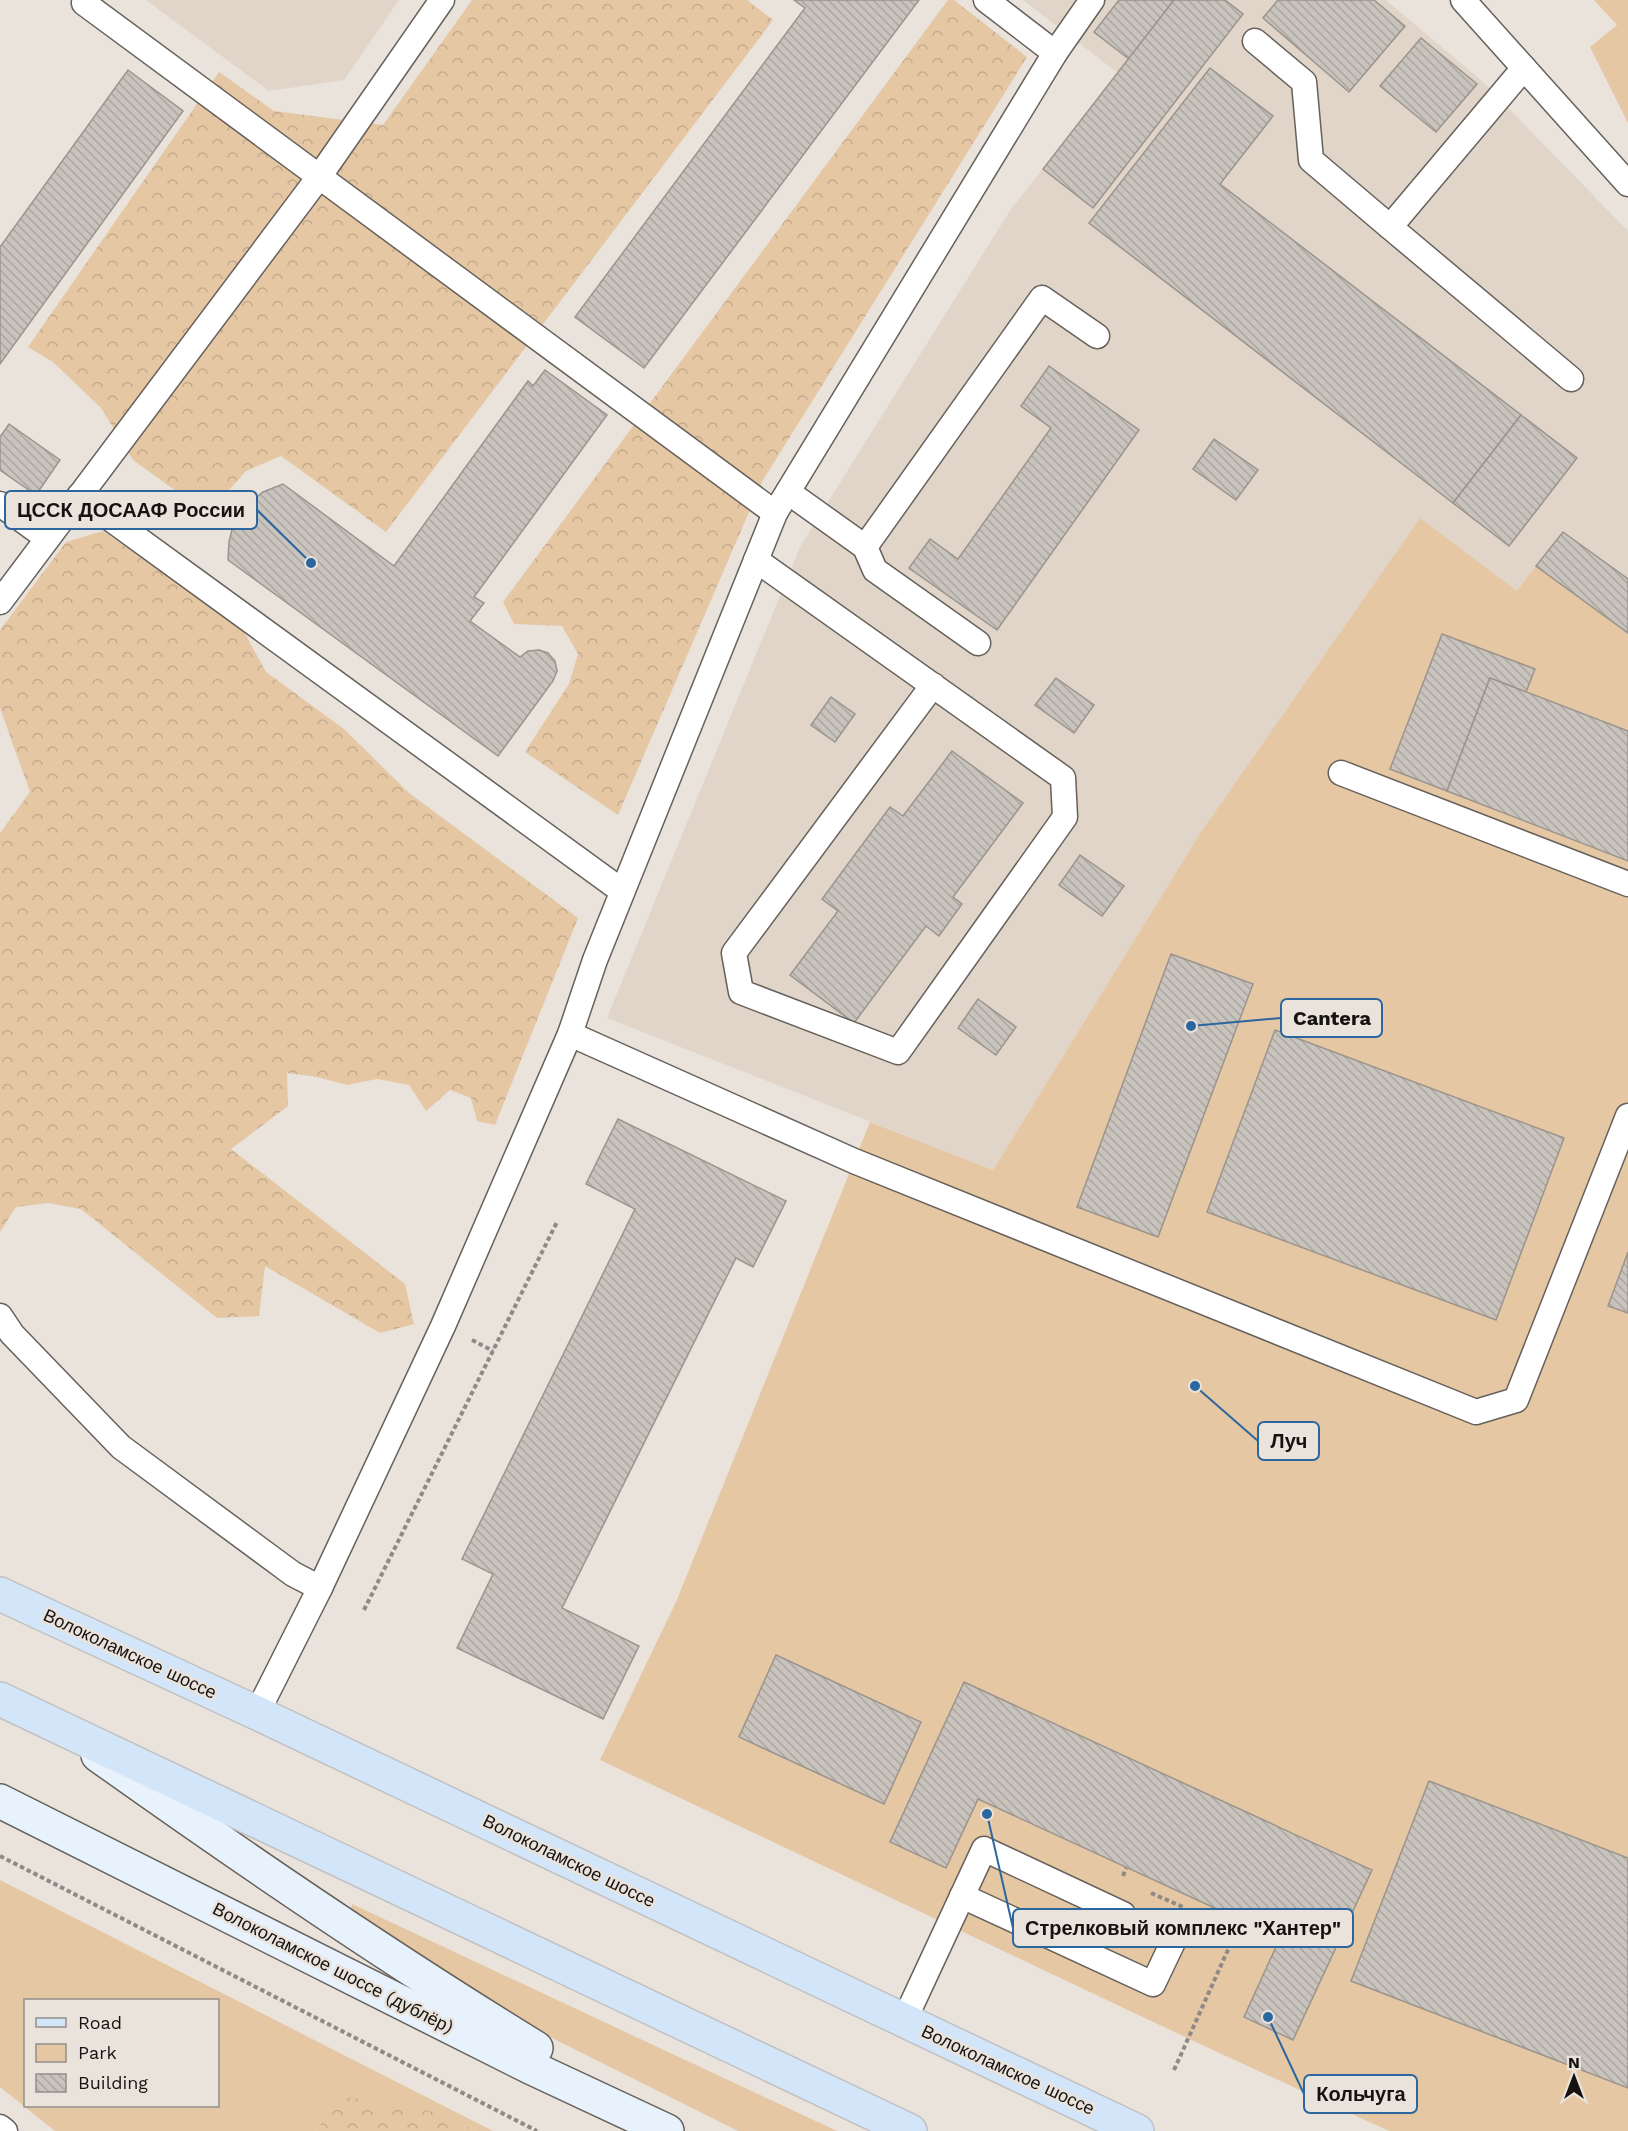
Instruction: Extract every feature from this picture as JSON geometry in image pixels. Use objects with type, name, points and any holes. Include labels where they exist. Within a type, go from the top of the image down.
[{"type":"main road","name":"Волоколамское шоссе","points":[[0,1594],[258,1713],[1137,2131]]},
{"type":"main road","points":[[0,1699],[910,2131]]},
{"type":"main road","points":[[52,1723],[255,1867],[417,1975],[669,2131]]},
{"type":"main road","name":"Волоколамское шоссе (дублёр)","points":[[0,1801],[530,2067],[669,2131]]},
{"type":"lane","points":[[86,0],[84,3],[775,513]]},
{"type":"lane","points":[[0,602],[319,177],[442,0]]},
{"type":"lane","points":[[986,0],[1055,53]]},
{"type":"lane","points":[[258,1713],[320,1588],[442,1326],[570,1034],[622,891],[775,513],[1055,53],[1092,0]]},
{"type":"lane","points":[[1463,0],[1628,184]]},
{"type":"lane","points":[[1255,41],[1304,82],[1311,160],[1571,379]]},
{"type":"lane","points":[[1390,227],[1524,68]]},
{"type":"lane","points":[[865,546],[1042,297],[1096,336]]},
{"type":"lane","points":[[788,492],[865,546],[875,570],[978,643]]},
{"type":"lane","points":[[79,496],[622,891]]},
{"type":"lane","points":[[0,504],[47,538]]},
{"type":"lane","points":[[756,560],[1063,778],[1065,817],[898,1052],[741,992],[734,953],[933,686]]},
{"type":"lane","points":[[1341,773],[1628,884]]},
{"type":"lane","points":[[570,1034],[854,1161],[1476,1412],[1516,1400],[1628,1116]]},
{"type":"lane","points":[[0,1316],[12,1334],[121,1447],[293,1574],[320,1588]]},
{"type":"lane","points":[[904,2022],[984,1849],[1123,1914]]},
{"type":"lane","points":[[962,1896],[1153,1984],[1173,1942]]},
{"type":"lane","points":[[0,2127],[4,2131]]},
{"type":"path","points":[[364,1610],[556,1222]]},
{"type":"path","points":[[0,1856],[537,2131]]},
{"type":"shaded area","points":[[146,0],[399,0],[344,80],[269,91]]},
{"type":"shaded area","points":[[1023,0],[1386,0],[1483,82],[1628,231],[1628,633],[1536,567],[1517,591],[1420,518],[1201,832],[993,1170],[607,1018],[800,547],[1011,209],[1118,73]]},
{"type":"green space","points":[[472,0],[747,0],[773,20],[386,532],[281,456],[246,471],[221,499],[198,507],[133,460],[101,408],[53,362],[28,347],[219,72],[274,111],[383,125]]},
{"type":"green space","points":[[948,0],[954,0],[1027,57],[763,480],[618,815],[525,752],[569,684],[578,654],[562,626],[514,624],[503,602]]},
{"type":"green space","points":[[1594,0],[1628,0],[1628,123],[1590,47],[1617,25]]},
{"type":"green space","points":[[1420,518],[1517,591],[1536,566],[1628,633],[1628,2131],[1389,2131],[600,1760],[676,1602],[870,1122],[993,1170],[1201,832]]},
{"type":"green space","points":[[103,531],[243,630],[266,672],[344,729],[409,793],[578,918],[495,1125],[477,1121],[471,1098],[450,1090],[426,1111],[409,1085],[377,1079],[347,1085],[317,1077],[287,1073],[288,1106],[231,1149],[405,1284],[414,1324],[380,1333],[265,1266],[259,1316],[217,1318],[81,1209],[48,1203],[16,1207],[0,1232],[0,833],[30,792],[0,708],[0,630],[66,542]]},
{"type":"green space","points":[[0,1880],[493,2131],[476,2131],[445,2115],[341,2096],[316,2131],[55,2131],[25,2107],[219,2107],[219,1999],[24,1999],[24,2106],[0,2087]]},
{"type":"green space","points":[[352,1904],[837,2131],[738,2131],[514,2019],[350,1913]]},
{"type":"green space","points":[[340,2096],[405,2105],[445,2115],[476,2131],[316,2131]]},
{"type":"building","points":[[794,0],[919,0],[644,368],[575,317],[805,8]]},
{"type":"building","points":[[1119,0],[1174,0],[1129,59],[1094,32]]},
{"type":"building","points":[[1174,0],[1225,0],[1243,14],[1093,208],[1043,169]]},
{"type":"building","points":[[1278,0],[1374,0],[1405,26],[1349,92],[1263,18]]},
{"type":"building","points":[[1421,38],[1477,84],[1436,132],[1380,86]]},
{"type":"building","points":[[1210,68],[1273,116],[1220,184],[1521,415],[1453,503],[1089,223]]},
{"type":"building","points":[[128,70],[183,111],[0,364],[0,247]]},
{"type":"building","points":[[1049,366],[1139,430],[997,630],[909,568],[930,539],[958,559],[1051,428],[1021,406]]},
{"type":"building","points":[[545,370],[607,415],[474,597],[484,603],[470,621],[520,657],[528,651],[539,650],[548,653],[555,661],[557,671],[553,681],[498,756],[228,560],[229,542],[234,521],[248,504],[263,492],[283,484],[394,566],[528,381],[533,386]]},
{"type":"building","points":[[1521,415],[1577,458],[1509,546],[1453,503]]},
{"type":"building","points":[[9,424],[60,460],[36,495],[0,470],[0,437]]},
{"type":"building","points":[[1214,439],[1258,470],[1236,500],[1193,469]]},
{"type":"building","points":[[1563,532],[1628,579],[1628,633],[1536,566]]},
{"type":"building","points":[[1442,634],[1535,669],[1526,692],[1490,678],[1447,791],[1390,769]]},
{"type":"building","points":[[1056,678],[1094,705],[1074,733],[1035,705]]},
{"type":"building","points":[[1490,678],[1628,731],[1628,861],[1447,791]]},
{"type":"building","points":[[831,697],[855,714],[835,742],[811,725]]},
{"type":"building","points":[[952,751],[1023,803],[953,897],[962,904],[939,936],[926,926],[854,1023],[790,975],[838,911],[822,899],[890,807],[903,816]]},
{"type":"building","points":[[1080,855],[1124,886],[1102,916],[1059,885]]},
{"type":"building","points":[[1171,954],[1253,984],[1158,1237],[1077,1207]]},
{"type":"building","points":[[978,999],[1016,1027],[996,1055],[958,1028]]},
{"type":"building","points":[[1275,1030],[1564,1138],[1496,1320],[1207,1212]]},
{"type":"building","points":[[618,1119],[786,1201],[753,1267],[736,1258],[562,1608],[639,1646],[603,1719],[457,1648],[493,1574],[462,1559],[635,1209],[586,1184]]},
{"type":"building","points":[[1628,1252],[1628,1313],[1608,1306]]},
{"type":"building","points":[[776,1655],[921,1722],[884,1804],[739,1737]]},
{"type":"building","points":[[964,1682],[1372,1870],[1293,2040],[1244,2017],[1280,1938],[978,1799],[946,1868],[890,1842]]},
{"type":"building","points":[[1429,1781],[1628,1858],[1628,2088],[1351,1981]]},
{"type":"place","name":"ЦССК ДОСААФ России","points":[[311,563]]},
{"type":"place","name":"Cantera","points":[[1191,1026]]},
{"type":"place","name":"Луч","points":[[1195,1386]]},
{"type":"place","name":"Стрелковый комплекс \"Хантер\"","points":[[987,1814]]},
{"type":"place","name":"Кольчуга","points":[[1268,2017]]}]
